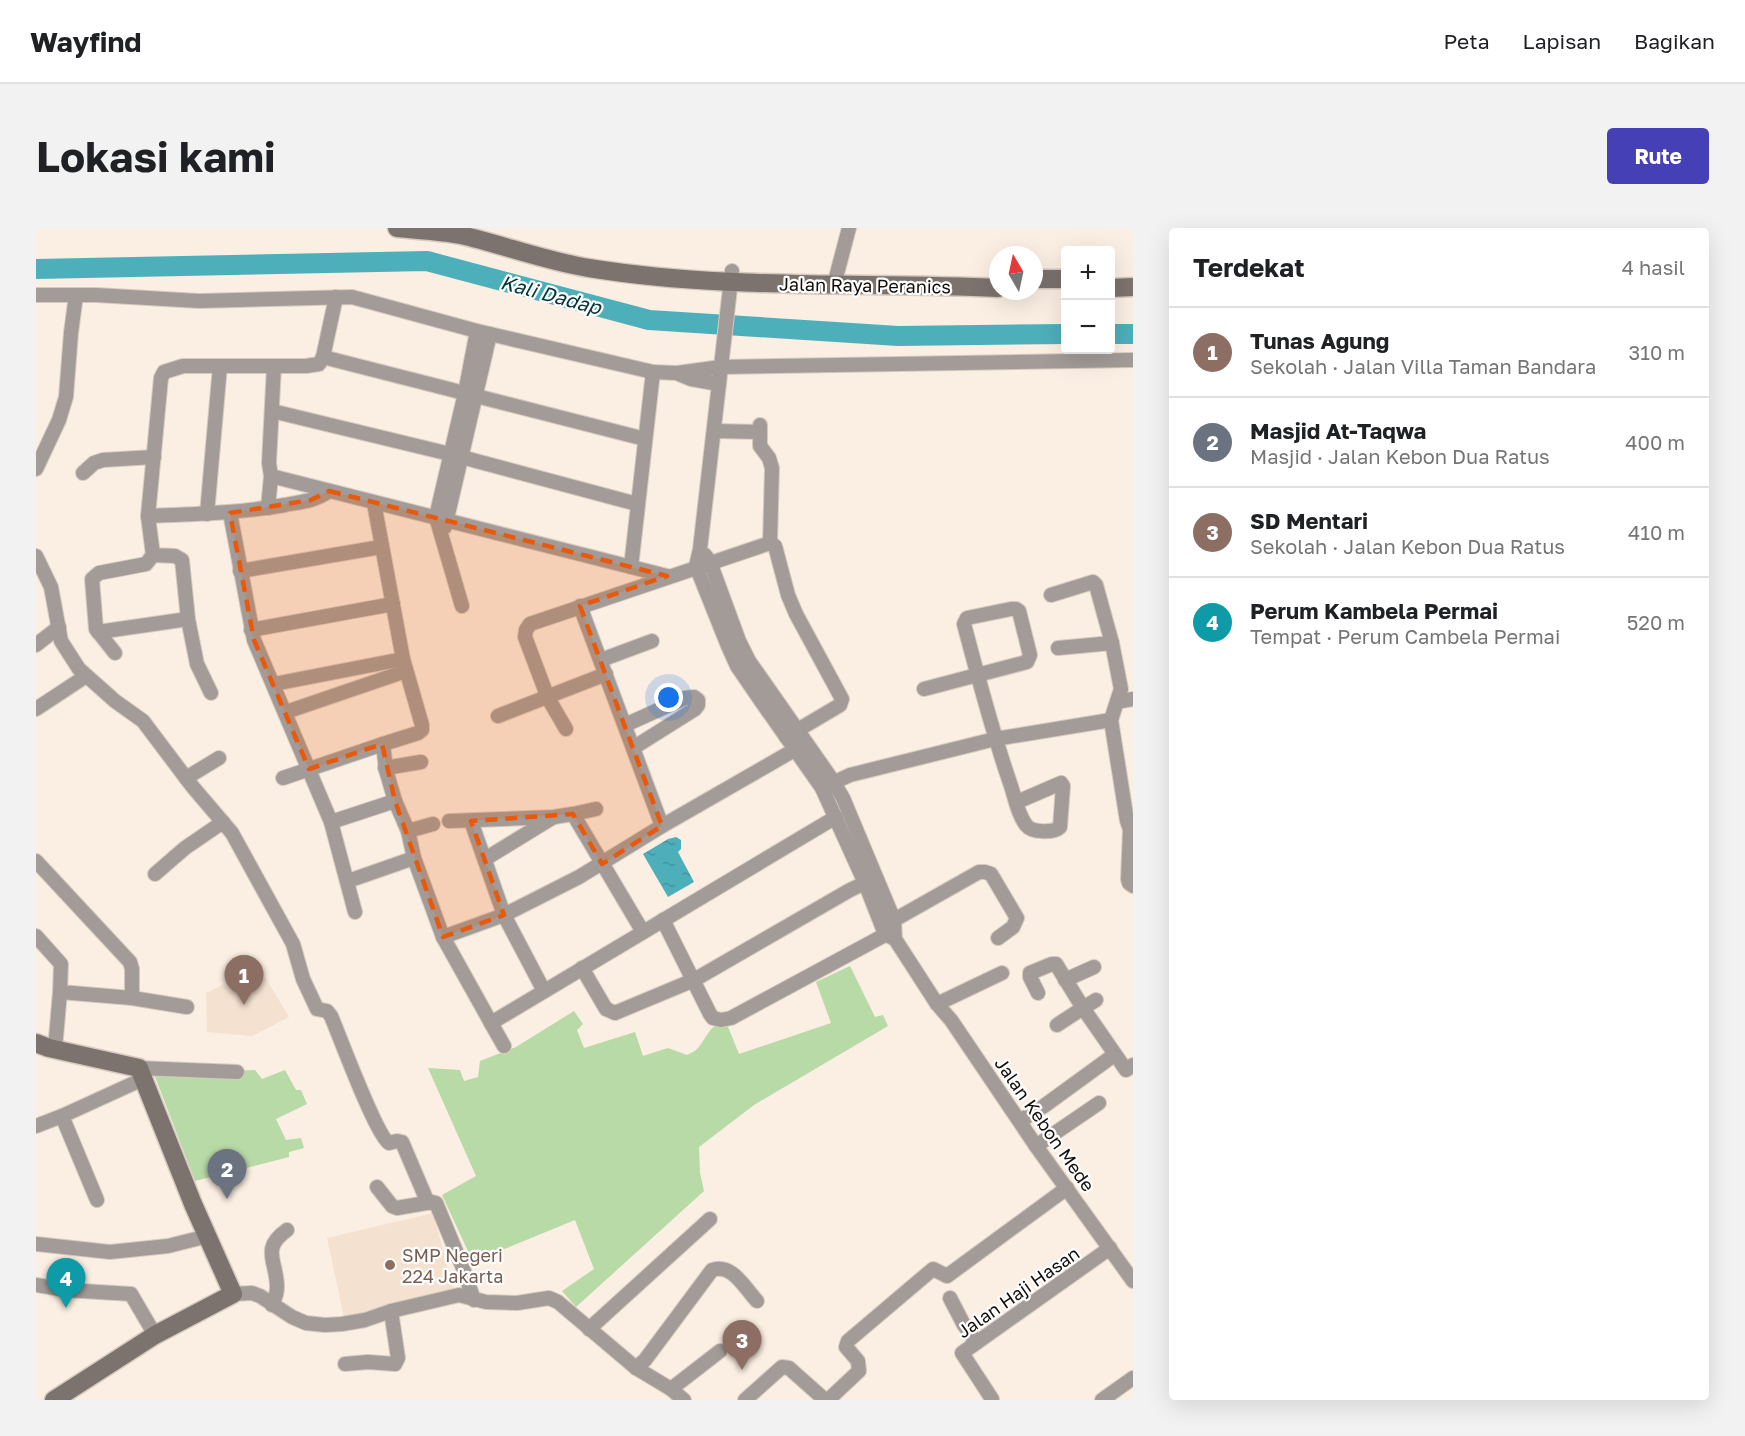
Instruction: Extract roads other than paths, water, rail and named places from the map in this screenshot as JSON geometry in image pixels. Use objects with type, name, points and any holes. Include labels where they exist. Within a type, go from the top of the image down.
[{"type":"street","points":[[397,228],[459,235],[588,268],[659,277],[731,282]]},
{"type":"street","points":[[480,228],[593,257],[671,268],[731,282]]},
{"type":"street","points":[[835,279],[849,228]]},
{"type":"street","name":"Jalan Raya Peranics","points":[[731,282],[989,278]]},
{"type":"street","name":"Jalan Raya Peranics","points":[[835,279],[989,288]]},
{"type":"street","points":[[1043,279],[1061,279]]},
{"type":"street","points":[[1115,280],[1132,282]]},
{"type":"street","points":[[731,282],[700,549],[703,564],[749,661],[790,733],[849,812],[891,930]]},
{"type":"street","points":[[1115,287],[1132,282]]},
{"type":"street","points":[[1043,289],[1061,289]]},
{"type":"street","points":[[36,295],[170,298],[199,301],[352,297],[483,332],[654,372],[1133,360]]},
{"type":"street","points":[[36,469],[59,420],[66,397],[76,295]]},
{"type":"street","points":[[115,653],[96,629],[92,579],[99,573],[146,564],[153,555],[148,516],[160,385],[164,372],[183,366],[312,366],[319,364],[323,357],[336,297]]},
{"type":"street","points":[[462,606],[442,523],[483,332]]},
{"type":"street","points":[[323,357],[645,439]]},
{"type":"street","points":[[207,514],[220,366]]},
{"type":"street","points":[[268,508],[274,366]]},
{"type":"street","points":[[631,567],[654,372]]},
{"type":"street","points":[[272,411],[638,504]]},
{"type":"street","points":[[715,430],[760,428],[760,446],[769,458],[772,468],[770,543]]},
{"type":"street","points":[[82,473],[94,463],[103,460],[154,457]]},
{"type":"street","points":[[271,476],[442,523],[667,576]]},
{"type":"street","points":[[148,516],[230,513],[268,508],[311,500],[329,491]]},
{"type":"street","points":[[283,777],[422,730],[405,665],[374,503]]},
{"type":"street","points":[[230,513],[251,630],[331,822],[355,912]]},
{"type":"street","points":[[566,729],[548,698],[525,637],[530,624],[770,543],[775,546],[788,595],[796,614],[842,699],[840,705],[790,733]]},
{"type":"street","points":[[240,571],[381,547]]},
{"type":"street","points":[[153,555],[175,556],[182,560],[188,620],[197,664],[211,693]]},
{"type":"street","points":[[36,556],[51,587],[61,641],[79,669],[115,701],[144,721],[186,778],[232,833],[293,944],[303,979],[317,1009],[327,1011],[331,1016],[383,1138],[386,1142],[402,1142],[428,1203]]},
{"type":"street","points":[[1051,595],[1065,589],[1095,583],[1112,643],[1120,689],[1111,720],[1131,830],[1128,879],[1133,886]]},
{"type":"street","points":[[251,630],[393,604]]},
{"type":"street","points":[[580,606],[662,826]]},
{"type":"street","points":[[924,689],[978,675],[1027,663],[1030,660],[1020,616],[1016,609],[965,620],[978,675],[995,738],[1017,802]]},
{"type":"street","points":[[98,632],[188,620]]},
{"type":"street","points":[[36,645],[59,627]]},
{"type":"street","points":[[601,660],[652,641]]},
{"type":"street","points":[[1058,648],[1112,643]]},
{"type":"street","points":[[274,684],[405,665]]},
{"type":"street","points":[[286,712],[405,665]]},
{"type":"street","points":[[498,716],[606,674]]},
{"type":"street","points":[[36,709],[86,676]]},
{"type":"street","points":[[625,725],[685,698],[694,697],[698,700],[695,709],[633,748]]},
{"type":"street","points":[[1117,702],[1133,699]]},
{"type":"street","points":[[827,785],[850,775],[995,738],[1111,720]]},
{"type":"street","points":[[383,744],[385,768],[395,801],[408,831],[414,858],[442,937],[504,1046]]},
{"type":"street","points":[[442,937],[504,915],[602,864],[662,826],[801,746]]},
{"type":"street","points":[[186,778],[219,758]]},
{"type":"street","points":[[385,768],[421,762]]},
{"type":"street","points":[[827,785],[836,817],[865,883],[891,930]]},
{"type":"street","points":[[331,822],[395,801]]},
{"type":"street","points":[[449,821],[554,817],[596,809]]},
{"type":"street","points":[[573,814],[643,932]]},
{"type":"street","points":[[485,859],[554,817]]},
{"type":"street","points":[[491,1023],[836,817]]},
{"type":"street","points":[[471,821],[504,915],[544,991]]},
{"type":"street","points":[[155,874],[185,848],[223,822]]},
{"type":"street","points":[[408,831],[433,825]]},
{"type":"street","points":[[348,881],[414,858]]},
{"type":"street","points":[[36,861],[130,962],[132,998]]},
{"type":"street","points":[[663,920],[713,1018],[727,1020],[891,930],[979,872],[991,874],[1017,918],[1013,927],[998,938]]},
{"type":"street","points":[[582,968],[606,1009],[615,1013],[694,980],[865,883]]},
{"type":"street","name":"Jalan Kebon Mede","points":[[891,930],[937,1004],[951,1020],[1036,1146],[1133,1281]]},
{"type":"street","points":[[36,936],[61,964],[55,1049]]},
{"type":"street","points":[[1038,993],[1030,977],[1032,971],[1056,964],[1114,1055],[1126,1070],[1133,1065]]},
{"type":"street","points":[[1065,980],[1094,967]]},
{"type":"street","points":[[937,1004],[1002,973]]},
{"type":"street","points":[[60,992],[132,998],[188,1007]]},
{"type":"street","points":[[1057,1025],[1096,1000]]},
{"type":"street","points":[[36,1043],[141,1073],[237,1072]]},
{"type":"street","points":[[1020,1121],[1114,1055]]},
{"type":"street","points":[[36,1126],[62,1116],[141,1073]]},
{"type":"street","points":[[141,1073],[232,1294]]},
{"type":"street","points":[[1036,1146],[1099,1103]]},
{"type":"street","points":[[62,1116],[97,1200]]},
{"type":"street","points":[[377,1187],[392,1206],[397,1208],[436,1203],[474,1300]]},
{"type":"street","points":[[745,1400],[782,1367],[789,1368],[826,1400],[859,1371],[858,1361],[846,1347],[848,1341],[933,1269],[947,1276],[1067,1188]]},
{"type":"street","points":[[589,1329],[710,1219]]},
{"type":"street","points":[[272,1305],[277,1284],[271,1250],[275,1240],[287,1230]]},
{"type":"street","points":[[36,1244],[110,1252],[168,1246],[208,1236]]},
{"type":"street","name":"Jalan Haji Hasan","points":[[992,1398],[962,1353],[1110,1248]]},
{"type":"street","points":[[636,1368],[712,1270],[720,1267],[729,1269],[757,1301]]},
{"type":"street","points":[[36,1285],[75,1291],[131,1294],[155,1335]]},
{"type":"street","points":[[54,1400],[155,1335],[232,1294],[252,1293],[306,1323],[325,1325],[365,1320],[391,1311],[459,1295],[486,1302],[518,1303],[549,1298],[558,1302],[636,1368],[671,1389],[684,1400]]},
{"type":"street","points":[[950,1298],[976,1342]]},
{"type":"street","points":[[345,1364],[368,1362],[396,1364],[398,1358],[391,1311]]},
{"type":"street","points":[[671,1389],[720,1351]]},
{"type":"street","points":[[1102,1400],[1133,1378]]},
{"type":"water","points":[[676,837],[681,840],[681,849],[678,852],[694,882],[668,897],[643,854],[668,839]]},
{"type":"waterway","name":"Kali Dadap","points":[[36,269],[427,261],[649,320],[898,336],[1061,334]]},
{"type":"waterway","name":"Kali Dadap","points":[[1115,334],[1133,334]]},
{"type":"place","name":"Tunas Agung","points":[[244,1005]]},
{"type":"place","name":"Masjid At-Taqwa","points":[[227,1199]]},
{"type":"place","name":"SMP Negeri 224 Jakarta","points":[[390,1265]]},
{"type":"place","name":"Perum Kambela Permai","points":[[66,1308]]},
{"type":"place","name":"SD Mentari","points":[[742,1370]]}]
